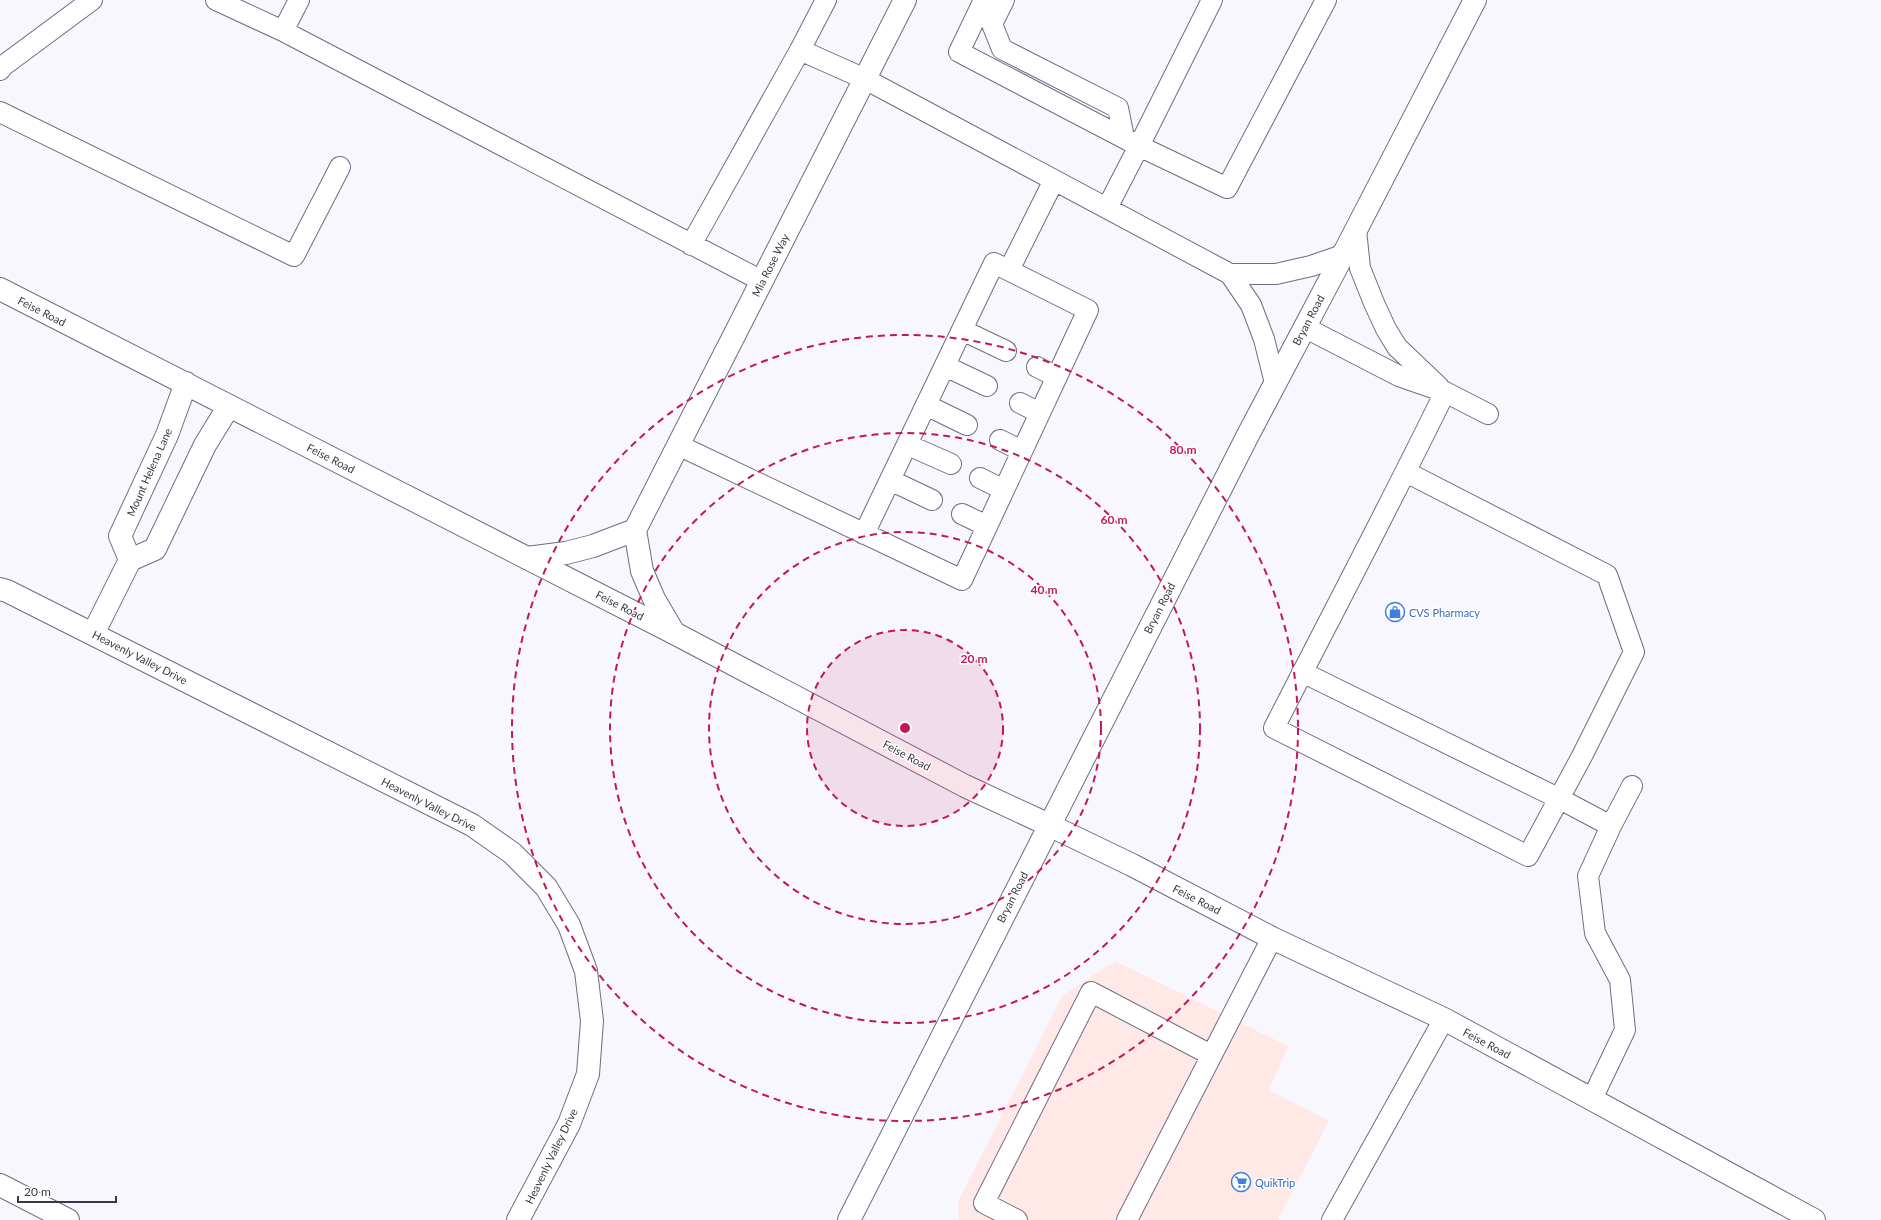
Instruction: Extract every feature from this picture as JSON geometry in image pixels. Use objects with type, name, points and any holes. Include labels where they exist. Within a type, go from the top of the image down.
[{"type":"street","name":"Mia Rose Way","points":[[635,530],[905,0]]},
{"type":"street","name":"Bryan Road","points":[[849,1220],[1275,383],[1475,0]]},
{"type":"street","name":"Feise Road","points":[[0,289],[674,633],[965,786],[1132,865],[1272,938],[1444,1019],[1814,1220]]},
{"type":"street","name":"Mount Helena Lane","points":[[130,560],[120,536],[167,435],[186,383]]},
{"type":"street","points":[[93,634],[130,560],[155,549],[205,445],[229,406]]},
{"type":"street","points":[[528,558],[566,553],[593,546],[635,530],[642,571],[654,600],[674,633]]},
{"type":"street","name":"Heavenly Valley Drive","points":[[0,589],[7,591],[472,825],[512,853],[546,887],[569,925],[586,970],[592,1021],[588,1074],[569,1124],[518,1220]]},
{"type":"street","points":[[0,1185],[68,1220]]},
{"type":"lane","points":[[0,70],[92,0]]},
{"type":"lane","points":[[216,0],[283,31],[762,281]]},
{"type":"lane","points":[[283,31],[299,0]]},
{"type":"lane","points":[[691,244],[800,50],[826,0]]},
{"type":"lane","points":[[984,0],[959,52],[1132,142],[1227,188],[1326,0]]},
{"type":"lane","points":[[1004,0],[992,24],[1002,49],[1118,108],[1132,142]]},
{"type":"lane","points":[[1107,208],[1132,142],[1212,0]]},
{"type":"lane","points":[[800,50],[865,79],[1230,274],[1252,305],[1264,339],[1275,383]]},
{"type":"lane","points":[[0,112],[294,256],[340,167]]},
{"type":"lane","points":[[1009,270],[1054,180]]},
{"type":"lane","points":[[1356,230],[1360,268],[1386,329],[1397,347],[1445,392]]},
{"type":"lane","points":[[1230,274],[1276,274],[1311,266],[1343,254]]},
{"type":"lane","points":[[678,445],[864,534],[962,580],[1088,310],[994,263],[864,534]]},
{"type":"lane","points":[[1304,327],[1399,376],[1445,392],[1488,414]]},
{"type":"lane","points":[[962,330],[1006,351]]},
{"type":"lane","points":[[945,366],[987,386]]},
{"type":"lane","points":[[1037,367],[1057,377]]},
{"type":"lane","points":[[1406,472],[1607,575],[1634,652],[1560,799],[1528,856],[1274,728],[1406,472],[1445,392]]},
{"type":"lane","points":[[1020,403],[1040,413]]},
{"type":"lane","points":[[926,404],[967,425]]},
{"type":"lane","points":[[1000,440],[1022,451]]},
{"type":"lane","points":[[908,445],[951,464]]},
{"type":"lane","points":[[980,478],[1004,490]]},
{"type":"lane","points":[[890,480],[932,500]]},
{"type":"lane","points":[[962,514],[987,526]]},
{"type":"lane","points":[[1302,672],[1560,799],[1611,826]]},
{"type":"lane","points":[[1592,1099],[1625,1030],[1620,980],[1595,933],[1588,876],[1611,826],[1632,786]]},
{"type":"lane","points":[[1127,1220],[1272,938]]},
{"type":"lane","points":[[1016,1220],[984,1204],[1091,992],[1211,1055]]},
{"type":"lane","points":[[1332,1220],[1444,1019]]},
{"type":"shaded area","points":[[1115,961],[1288,1046],[1269,1090],[1329,1121],[1278,1220],[959,1220],[958,1202],[1062,996]]},
{"type":"place","name":"CVS Pharmacy","points":[[1395,612]]},
{"type":"place","name":"QuikTrip","points":[[1241,1182]]}]
